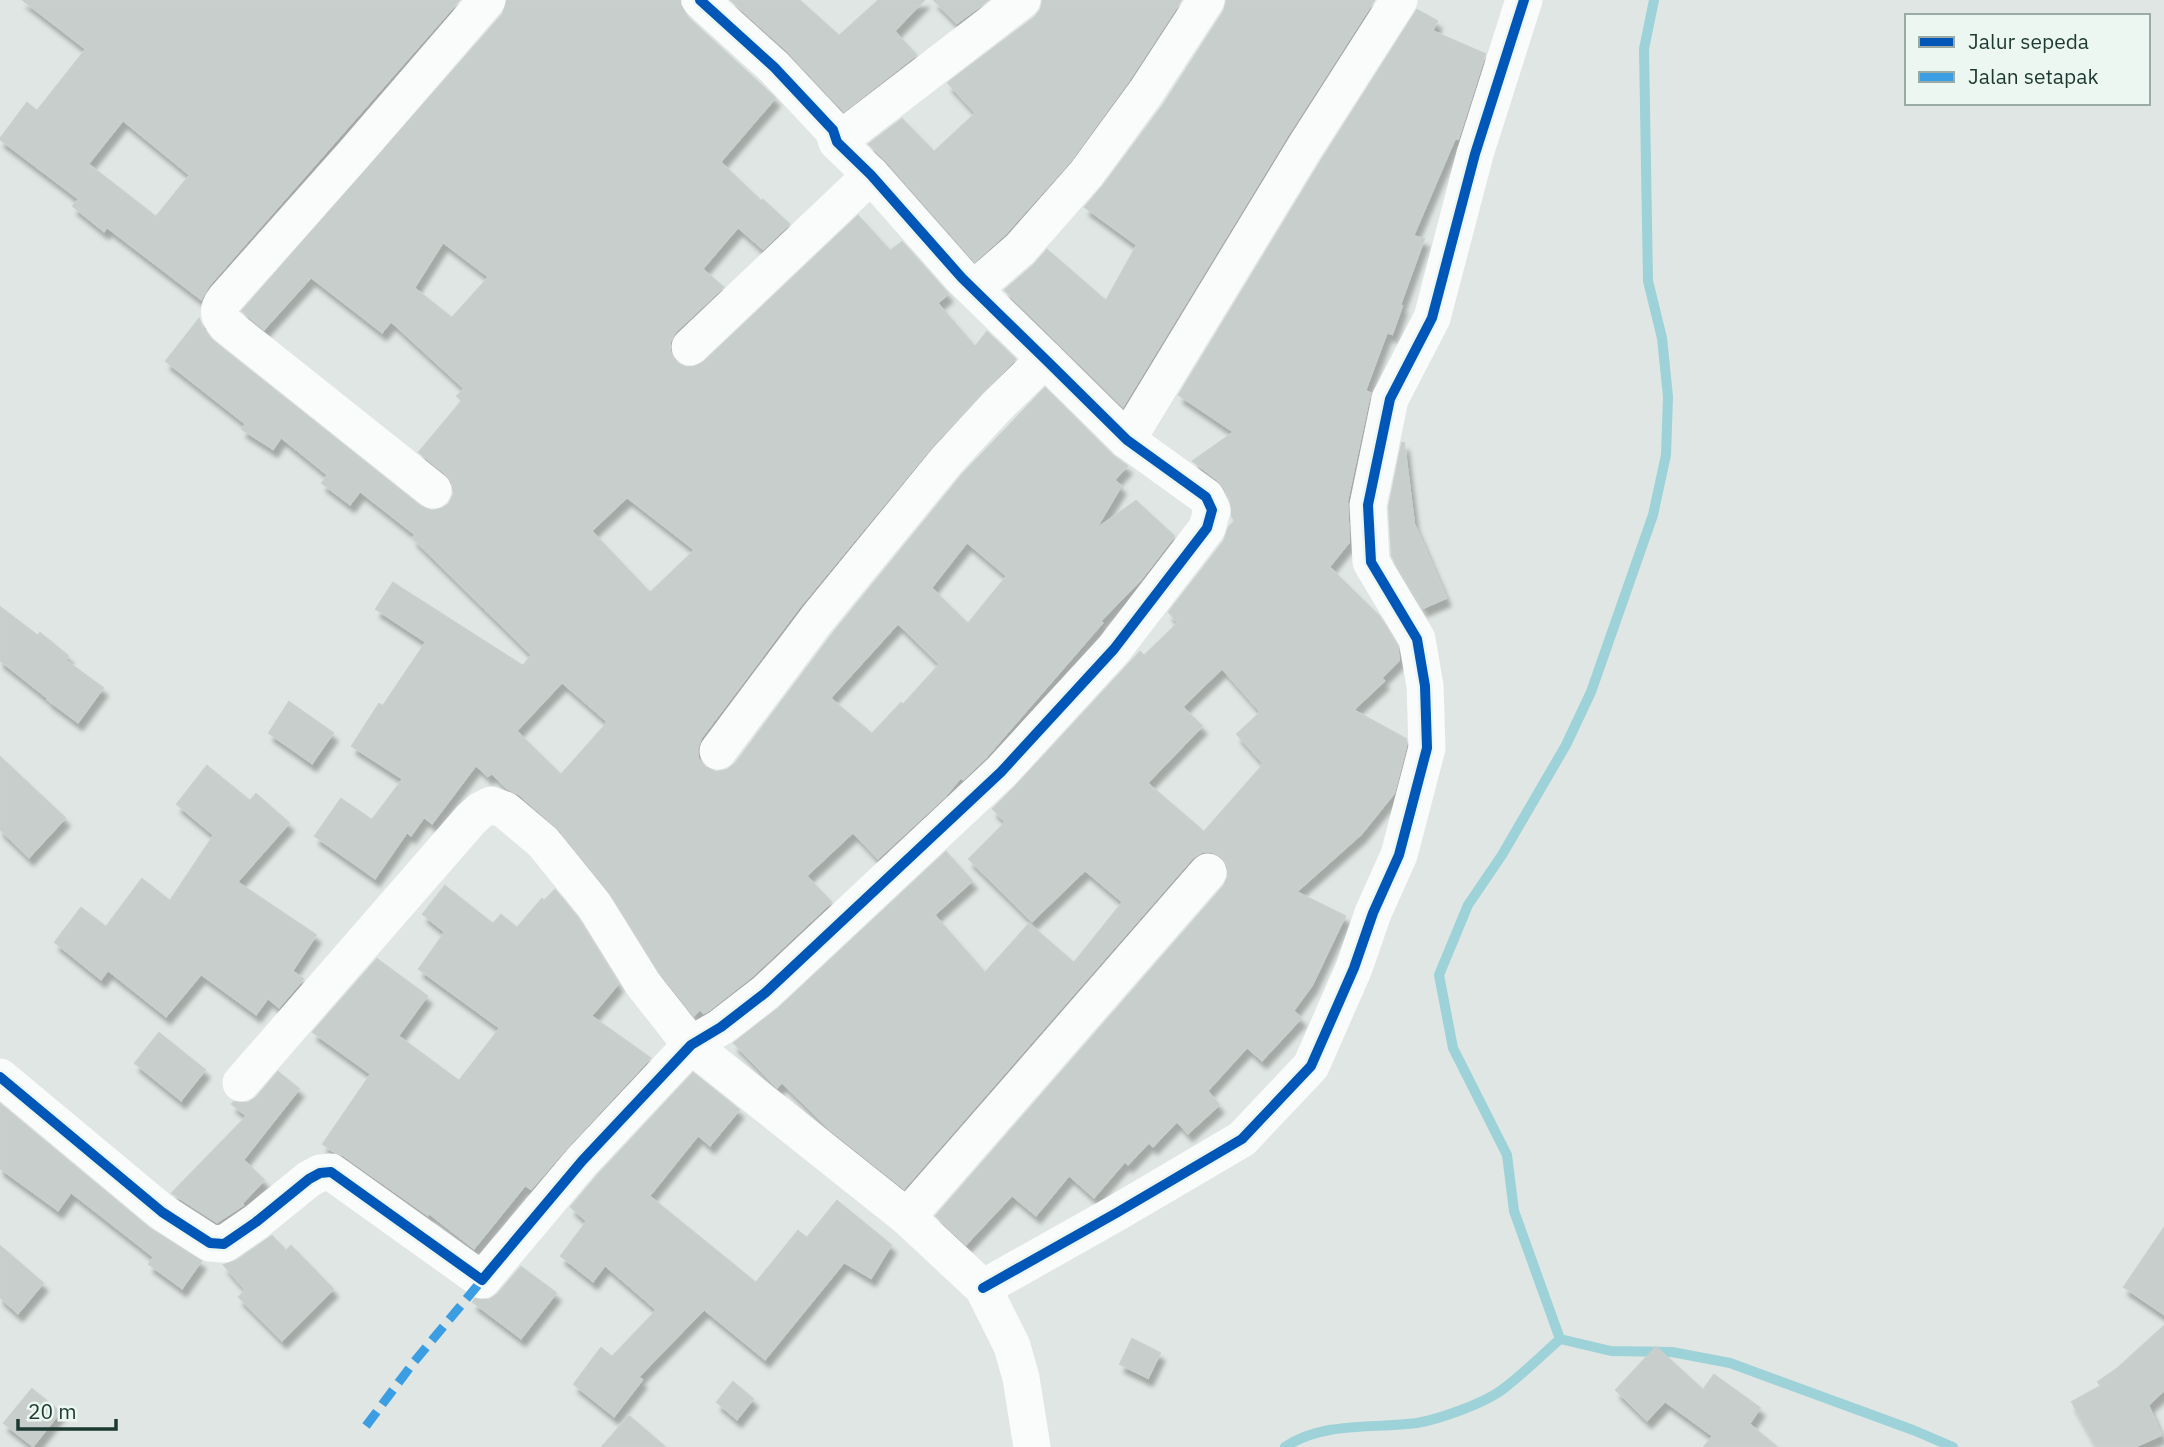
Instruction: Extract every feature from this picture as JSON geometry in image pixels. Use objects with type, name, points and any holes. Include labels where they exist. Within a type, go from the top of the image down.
[{"type":"street","points":[[433,490],[226,325],[219,315],[219,310],[225,299],[487,0]]},
{"type":"street","points":[[837,142],[1022,0]]},
{"type":"street","points":[[974,289],[1020,249],[1086,174],[1146,92],[1206,0]]},
{"type":"street","points":[[1127,440],[1399,0]]},
{"type":"street","points":[[983,1288],[1242,1139],[1311,1066],[1354,968],[1373,913],[1399,855],[1427,748],[1425,687],[1417,639],[1371,562],[1368,505],[1390,399],[1432,318],[1475,154],[1524,0]]},
{"type":"street","points":[[0,1077],[162,1212],[210,1243],[224,1244],[309,1179],[320,1173],[331,1172],[482,1280],[582,1161],[691,1045],[721,1027],[765,993],[1001,772],[1114,649],[1207,528],[1212,510],[1206,497],[1127,440],[974,289],[871,175],[837,142],[832,130],[713,4]]},
{"type":"street","points":[[690,347],[871,175]]},
{"type":"street","points":[[719,751],[817,619],[947,460],[1045,359]]},
{"type":"street","points":[[241,1083],[471,819],[491,805],[505,810],[543,842],[594,905],[643,984],[691,1045],[907,1217],[983,1288],[1012,1346],[1021,1378],[1032,1447]]},
{"type":"street","points":[[907,1217],[1208,872]]},
{"type":"building","points":[[23,0],[459,0],[209,285],[201,299],[107,227],[104,231],[73,206],[79,199],[0,139],[27,103],[37,111],[86,49]],"holes":[[[123,120],[190,175],[156,217],[88,164]]]},
{"type":"building","points":[[507,0],[680,0],[680,7],[686,16],[775,98],[720,162],[789,224],[763,249],[738,227],[702,269],[723,287],[675,332],[670,342],[670,351],[675,362],[685,367],[694,367],[704,362],[858,216],[890,251],[902,242],[948,294],[937,303],[975,347],[987,332],[1015,359],[932,446],[800,606],[701,738],[697,749],[698,759],[705,767],[716,772],[727,770],[735,764],[834,632],[963,474],[1045,388],[1112,455],[1127,466],[1114,480],[1121,486],[1095,530],[1136,501],[1174,536],[1141,579],[1100,621],[1102,623],[986,757],[963,779],[961,777],[945,796],[878,858],[853,832],[806,876],[831,902],[751,977],[709,1010],[704,1013],[700,1009],[694,1015],[660,972],[610,892],[559,829],[492,773],[488,776],[476,765],[432,823],[424,817],[411,835],[407,832],[375,878],[315,836],[341,799],[372,820],[403,779],[352,746],[379,704],[383,706],[426,642],[376,609],[393,583],[523,666],[532,655],[413,538],[416,535],[360,491],[350,504],[322,483],[328,475],[281,437],[273,449],[242,429],[246,424],[166,361],[199,319],[203,330],[213,341],[420,506],[431,511],[449,504],[454,494],[452,482],[419,452],[462,401],[457,396],[465,389],[391,321],[382,332],[311,277],[264,329],[242,311],[503,14]],"holes":[[[443,242],[489,277],[452,318],[414,288]],[[627,497],[695,550],[650,593],[591,531]],[[967,542],[1007,576],[968,624],[931,588]],[[898,623],[940,664],[872,734],[830,698]],[[562,682],[608,722],[561,775],[516,731]]]},
{"type":"building","points":[[731,0],[799,0],[839,36],[879,0],[924,0],[894,31],[916,55],[844,111],[788,51]]},
{"type":"building","points":[[934,0],[988,0],[957,23]]},
{"type":"building","points":[[1043,0],[1181,0],[1129,80],[1070,161],[1005,234],[975,261],[869,144],[902,119],[934,152],[976,113],[948,83],[1035,17]]},
{"type":"building","points":[[1227,0],[1374,0],[1287,136],[1123,406],[1005,290],[1047,250],[1106,301],[1137,245],[1085,207],[1164,104],[1224,11]]},
{"type":"building","points":[[1417,10],[1437,21],[1432,31],[1485,54],[1458,139],[1455,138],[1413,236],[1424,239],[1392,334],[1387,332],[1365,391],[1370,393],[1347,501],[1349,542],[1329,567],[1379,616],[1397,646],[1399,660],[1381,678],[1384,681],[1353,710],[1406,739],[1394,793],[1361,834],[1296,892],[1345,916],[1312,985],[1293,1011],[1301,1018],[1262,1060],[1247,1047],[1207,1091],[1219,1105],[1188,1133],[1177,1121],[1153,1146],[1149,1142],[1128,1164],[1125,1161],[1094,1197],[1069,1175],[1036,1215],[1012,1195],[966,1244],[936,1216],[1224,886],[1228,877],[1228,866],[1221,856],[1211,851],[1202,852],[1192,858],[904,1188],[831,1130],[782,1082],[777,1087],[734,1043],[779,1008],[946,852],[972,881],[934,915],[985,973],[1029,924],[1074,963],[1123,902],[1085,870],[1032,921],[969,859],[1006,822],[993,809],[1140,652],[1144,656],[1178,623],[1169,612],[1224,541],[1229,527],[1235,521],[1225,488],[1193,461],[1234,432],[1179,395],[1323,158]],"holes":[[[1222,668],[1261,712],[1237,734],[1264,764],[1204,832],[1147,783],[1202,726],[1182,707]]]},
{"type":"building","points":[[1402,443],[1414,524],[1446,598],[1423,608],[1392,556],[1389,507]]},
{"type":"building","points":[[0,607],[38,636],[40,633],[68,656],[65,660],[103,688],[78,722],[0,660]]},
{"type":"building","points":[[289,702],[333,733],[312,763],[269,733]]},
{"type":"building","points":[[0,757],[65,818],[29,857],[0,829]]},
{"type":"building","points":[[207,766],[250,801],[256,794],[289,823],[237,882],[316,935],[292,971],[303,979],[279,1007],[268,998],[256,1014],[201,974],[166,1016],[108,970],[101,979],[55,942],[81,908],[106,927],[142,879],[170,901],[214,835],[177,804]]},
{"type":"building","points":[[445,886],[493,924],[501,915],[517,928],[542,899],[544,901],[555,890],[577,917],[618,984],[591,1016],[650,1058],[531,1189],[525,1185],[474,1248],[429,1213],[428,1215],[323,1144],[371,1074],[313,1032],[377,959],[427,996],[398,1036],[459,1081],[500,1028],[419,969],[445,932],[423,914]]},
{"type":"building","points":[[159,1033],[205,1070],[181,1100],[135,1063]]},
{"type":"building","points":[[278,1072],[299,1089],[243,1160],[264,1180],[243,1205],[217,1222],[172,1193],[247,1116],[232,1104],[248,1103],[257,1097]]},
{"type":"building","points":[[693,1073],[739,1110],[710,1145],[698,1135],[649,1196],[756,1283],[798,1231],[807,1238],[837,1201],[891,1245],[871,1278],[844,1262],[765,1359],[704,1309],[638,1377],[642,1380],[614,1416],[574,1384],[601,1348],[612,1357],[657,1310],[605,1265],[593,1281],[561,1256],[587,1221],[571,1207]]},
{"type":"building","points":[[0,1104],[149,1228],[201,1261],[182,1288],[149,1264],[154,1257],[71,1192],[58,1210],[0,1168]]},
{"type":"building","points":[[2164,1228],[2164,1314],[2124,1287]]},
{"type":"building","points":[[272,1236],[286,1251],[291,1246],[333,1289],[282,1340],[239,1297],[246,1290],[224,1265],[236,1261]]},
{"type":"building","points":[[0,1246],[43,1283],[18,1313],[0,1297]]},
{"type":"building","points":[[521,1267],[556,1293],[521,1338],[473,1302],[475,1299],[489,1300],[498,1294]]},
{"type":"building","points":[[2164,1326],[2164,1390],[2148,1405],[2161,1435],[2134,1447],[2097,1447],[2072,1402],[2101,1386],[2098,1382],[2118,1368]]},
{"type":"building","points":[[1132,1339],[1160,1353],[1148,1378],[1120,1364]]},
{"type":"building","points":[[1656,1347],[1703,1390],[1714,1375],[1760,1408],[1749,1424],[1777,1447],[1704,1447],[1713,1436],[1665,1401],[1647,1420],[1616,1390]]},
{"type":"building","points":[[733,1382],[753,1399],[737,1419],[717,1402]]},
{"type":"building","points":[[32,1389],[60,1412],[33,1446],[4,1423]]},
{"type":"building","points":[[629,1416],[665,1447],[602,1447]]},
{"type":"waterway","points":[[1654,0],[1644,49],[1648,281],[1662,338],[1668,397],[1666,455],[1653,515],[1591,692],[1566,745],[1502,855],[1468,905],[1439,975],[1453,1048],[1507,1155],[1514,1211],[1560,1339],[1611,1351],[1672,1352],[1730,1363],[1953,1447]]},
{"type":"waterway","points":[[1285,1447],[1316,1433],[1417,1423],[1462,1410],[1503,1389],[1560,1339]]},
{"type":"marked path","points":[[366,1426],[414,1362],[482,1280]]},
{"type":"cycle path","points":[[0,1077],[162,1212],[210,1243],[224,1244],[309,1179],[320,1173],[331,1172],[482,1280],[582,1161],[691,1045],[721,1027],[765,993],[1001,772],[1114,649],[1207,528],[1212,510],[1206,497],[1127,440],[962,278],[871,175],[837,142],[833,130],[774,67],[700,0]]},
{"type":"cycle path","points":[[983,1288],[1242,1139],[1311,1066],[1354,968],[1373,913],[1399,855],[1427,748],[1425,686],[1417,639],[1371,562],[1368,505],[1390,399],[1432,318],[1475,154],[1524,0]]}]
